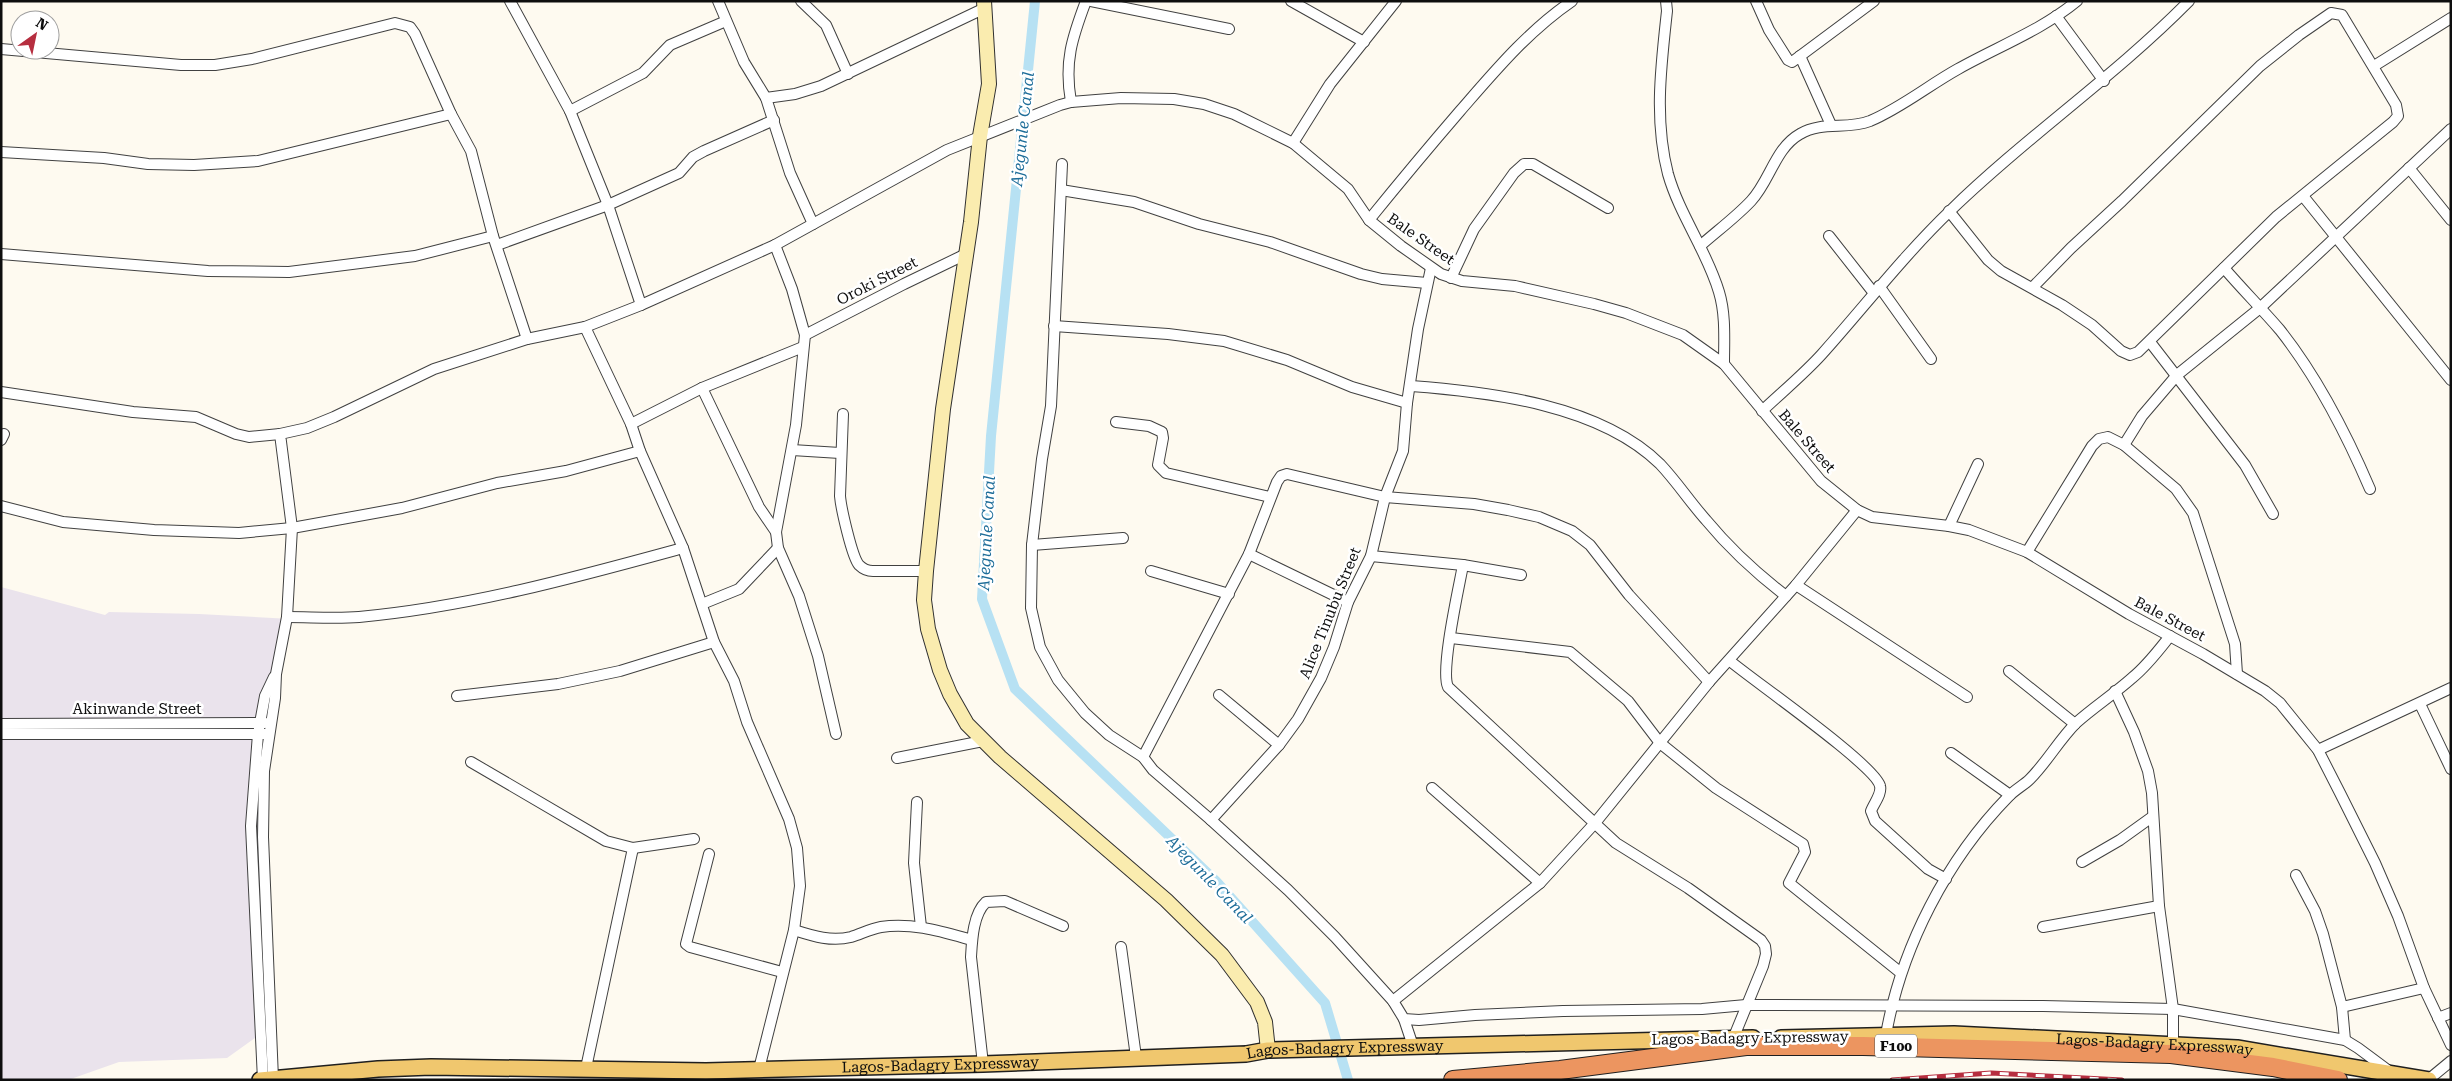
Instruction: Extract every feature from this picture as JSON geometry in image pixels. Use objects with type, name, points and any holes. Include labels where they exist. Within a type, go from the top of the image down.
[{"type":"highway","name":"Lagos-Badagry Expressway","points":[[1453,1080],[1560,1070],[1746,1046],[1863,1046],[2171,1054],[2273,1068],[2338,1080]]},
{"type":"main road","name":"Lagos-Badagry Expressway","points":[[265,1079],[378,1069],[431,1067],[759,1070],[1246,1054],[1268,1050],[1954,1034],[2236,1048],[2429,1080]]},
{"type":"street","points":[[510,1],[570,111],[608,205],[641,305]]},
{"type":"street","points":[[718,1],[744,62],[766,98],[790,173],[814,224]]},
{"type":"street","points":[[801,1],[826,25],[848,74]]},
{"type":"street","points":[[1071,102],[1067,69],[1076,30],[1086,1]]},
{"type":"street","points":[[1091,1],[1229,29]]},
{"type":"street","points":[[1292,1],[1364,42]]},
{"type":"street","points":[[1293,143],[1330,84],[1396,1]]},
{"type":"street","points":[[1369,220],[1425,150],[1486,80],[1534,32],[1572,1]]},
{"type":"street","points":[[1666,1],[1667,12],[1659,102],[1664,155],[1678,203],[1700,246],[1720,293],[1724,321],[1724,364]]},
{"type":"street","points":[[1756,1],[1768,30],[1788,60],[1792,62],[1874,1]]},
{"type":"street","points":[[1700,246],[1752,200],[1773,169],[1779,155],[1790,141],[1800,134],[1815,127],[1850,126],[1873,120],[1957,69],[2056,16],[2077,1]]},
{"type":"street","points":[[1762,411],[1821,355],[1876,289],[1949,212],[2030,139],[2104,81],[2189,1]]},
{"type":"street","points":[[766,98],[795,94],[848,74],[985,5],[990,84],[987,134],[964,256],[956,326],[943,409],[924,600],[928,629],[940,670],[950,694],[967,724],[983,741],[1166,900],[1222,955],[1257,1002],[1265,1022],[1268,1050]]},
{"type":"street","points":[[1949,212],[1988,260],[2002,271],[2092,325],[2121,351],[2130,355],[2150,342],[2276,217],[2398,116],[2396,105],[2342,15],[2331,13],[2299,35],[2260,66],[2032,288]]},
{"type":"street","points":[[2056,16],[2104,81]]},
{"type":"street","points":[[2374,66],[2451,18]]},
{"type":"street","points":[[570,111],[643,73],[670,46],[726,21]]},
{"type":"street","points":[[1,49],[172,65],[209,66],[252,58],[396,23],[403,24],[415,34],[451,114],[471,151],[495,241],[527,340]]},
{"type":"street","points":[[1800,56],[1831,126]]},
{"type":"street","name":"Bale Street","points":[[1,392],[124,410],[196,417],[236,434],[249,437],[280,434],[307,428],[334,417],[434,368],[527,340],[585,327],[641,305],[775,245],[921,162],[1060,105],[1071,102],[1148,98],[1204,104],[1234,114],[1293,143],[1348,189],[1369,220],[1431,268],[1451,278],[1550,293],[1626,313],[1683,335],[1724,364],[1821,481],[1857,510],[1872,517],[1969,530],[2026,552],[2128,614],[2266,691],[2280,703],[2318,750],[2376,863],[2398,916],[2424,988],[2451,1045]]},
{"type":"street","points":[[1,152],[194,166],[258,161],[451,114]]},
{"type":"street","points":[[1,254],[208,271],[289,272],[415,256],[495,241],[608,205],[679,174],[693,157],[774,120]]},
{"type":"street","points":[[2124,445],[2142,416],[2177,375],[2260,308],[2451,129]]},
{"type":"street","points":[[1062,164],[1051,406],[1032,545],[1031,608],[1040,647],[1058,680],[1085,713],[1109,736],[1143,757],[1153,770],[1212,820],[1334,937],[1392,1001],[1404,1019],[1413,1046]]},
{"type":"street","points":[[1451,278],[1474,229],[1514,173],[1524,164],[1533,164],[1608,208]]},
{"type":"street","points":[[2409,168],[2451,220]]},
{"type":"street","points":[[1062,190],[1134,202],[1199,224],[1270,242],[1368,276],[1427,283]]},
{"type":"street","points":[[2303,196],[2451,380]]},
{"type":"street","points":[[1829,236],[1876,289],[1931,359]]},
{"type":"street","points":[[775,245],[792,289],[805,335],[792,450],[776,532],[778,548],[799,596],[818,656],[836,734]]},
{"type":"street","name":"Oroki Street","points":[[805,335],[897,287],[964,256]]},
{"type":"street","name":"Alice Tinubu Street","points":[[1212,820],[1278,745],[1298,719],[1321,678],[1334,647],[1348,602],[1371,556],[1385,497],[1403,451],[1406,403],[1411,386],[1431,268]]},
{"type":"street","points":[[2224,268],[2280,331],[2322,393],[2347,435],[2370,489]]},
{"type":"street","points":[[1054,326],[1168,334],[1224,341],[1287,360],[1352,387],[1406,403]]},
{"type":"street","points":[[585,327],[631,424],[640,451],[683,548],[714,642],[734,681],[747,722],[789,819],[800,868],[800,886],[794,930],[759,1070]]},
{"type":"street","points":[[2150,342],[2245,465],[2273,514]]},
{"type":"street","points":[[631,424],[702,388],[803,347]]},
{"type":"street","points":[[1411,386],[1521,399],[1562,411],[1613,430],[1634,443],[1659,464],[1724,542],[1754,572],[1786,596]]},
{"type":"street","points":[[702,388],[759,507],[776,532]]},
{"type":"street","points":[[843,414],[840,453],[841,508],[858,564],[867,571],[926,571]]},
{"type":"street","points":[[1116,422],[1149,426],[1162,432],[1163,438],[1158,465],[1166,473],[1270,496]]},
{"type":"street","points":[[265,1079],[264,771],[272,721],[276,674],[287,617],[292,528],[280,434]]},
{"type":"street","points":[[2026,552],[2092,446],[2099,439],[2108,438],[2124,445],[2176,489],[2193,513],[2235,644],[2237,674]]},
{"type":"street","points":[[792,450],[840,453]]},
{"type":"street","points":[[1,506],[63,522],[154,530],[239,533],[292,528],[402,508],[498,483],[566,471],[640,451]]},
{"type":"street","points":[[1949,526],[1978,464]]},
{"type":"street","points":[[1143,757],[1249,554],[1270,496],[1281,476],[1292,473],[1385,497],[1474,504],[1539,517],[1572,531],[1590,545],[1629,595],[1709,682]]},
{"type":"street","points":[[1392,1001],[1540,883],[1595,823],[1709,682],[1730,661],[1796,585],[1857,510]]},
{"type":"street","points":[[1032,545],[1123,538]]},
{"type":"street","points":[[287,617],[357,618],[415,611],[584,576],[683,548]]},
{"type":"street","points":[[702,604],[739,589],[778,548]]},
{"type":"street","points":[[1249,554],[1348,602]]},
{"type":"street","points":[[1371,556],[1463,565],[1521,575]]},
{"type":"street","points":[[1463,565],[1445,680],[1448,687],[1616,843],[1703,898],[1761,940],[1766,954],[1733,1039]]},
{"type":"street","points":[[1151,571],[1229,594]]},
{"type":"street","points":[[1796,585],[1967,697]]},
{"type":"street","points":[[1886,1035],[1891,1005],[1929,908],[1966,849],[2010,795],[2030,778],[2075,724],[2132,679],[2150,661],[2170,636]]},
{"type":"street","points":[[1451,638],[1570,652],[1628,701],[1660,743],[1716,788],[1803,844],[1805,852],[1789,883],[1902,973]]},
{"type":"street","points":[[457,696],[558,684],[620,670],[714,642]]},
{"type":"street","points":[[1730,661],[1837,742],[1870,771],[1880,784],[1878,798],[1871,810],[1875,821],[1928,869],[1946,879]]},
{"type":"street","points":[[2009,671],[2075,724]]},
{"type":"street","points":[[265,1079],[251,826],[259,729],[265,696],[276,674]]},
{"type":"street","points":[[2318,750],[2451,688]]},
{"type":"street","points":[[2115,691],[2134,732],[2148,771],[2152,792],[2158,906],[2173,1009],[2173,1044]]},
{"type":"street","points":[[1219,695],[1278,745]]},
{"type":"street","points":[[2420,704],[2451,769]]},
{"type":"street","name":"Akinwande Street","points":[[1,734],[259,729],[272,721]]},
{"type":"street","name":"Akinwande Street","points":[[1,724],[259,729],[270,735]]},
{"type":"street","points":[[897,758],[983,741]]},
{"type":"street","points":[[1951,753],[2010,795]]},
{"type":"street","points":[[471,762],[590,834],[606,841],[633,848],[694,839]]},
{"type":"street","points":[[1432,788],[1540,883]]},
{"type":"street","points":[[917,802],[914,863],[922,927]]},
{"type":"street","points":[[2082,862],[2120,840],[2152,817]]},
{"type":"street","points":[[586,1068],[633,848]]},
{"type":"street","points":[[709,854],[686,944],[690,947],[782,972]]},
{"type":"street","points":[[2296,875],[2323,934],[2342,1007],[2345,1040]]},
{"type":"street","points":[[983,1064],[972,974],[972,940],[981,907],[986,902],[994,900],[1004,901],[1063,926]]},
{"type":"street","points":[[2043,927],[2158,906]]},
{"type":"street","points":[[794,930],[824,939],[837,939],[851,937],[881,927],[922,927],[972,940]]},
{"type":"street","points":[[1121,947],[1136,1057]]},
{"type":"street","points":[[2342,1007],[2424,988]]},
{"type":"street","points":[[1404,1019],[1419,1020],[1553,1011],[1702,1009],[1746,1006],[1891,1005],[2173,1009],[2345,1040],[2391,1074]]},
{"type":"street","points":[[2438,1018],[2451,1013]]},
{"type":"street","points":[[2429,1080],[2451,1061]]},
{"type":"shaded area","points":[[1,587],[105,615],[109,612],[291,619],[265,733],[269,1028],[227,1058],[119,1062],[68,1080],[1,1080]]},
{"type":"waterway","name":"Ajegunle Canal","points":[[1035,1],[991,436],[982,599],[1015,689],[1216,881],[1325,1003],[1348,1080]]},
{"type":"railway","points":[[1892,1080],[1991,1073],[2122,1080]]}]
